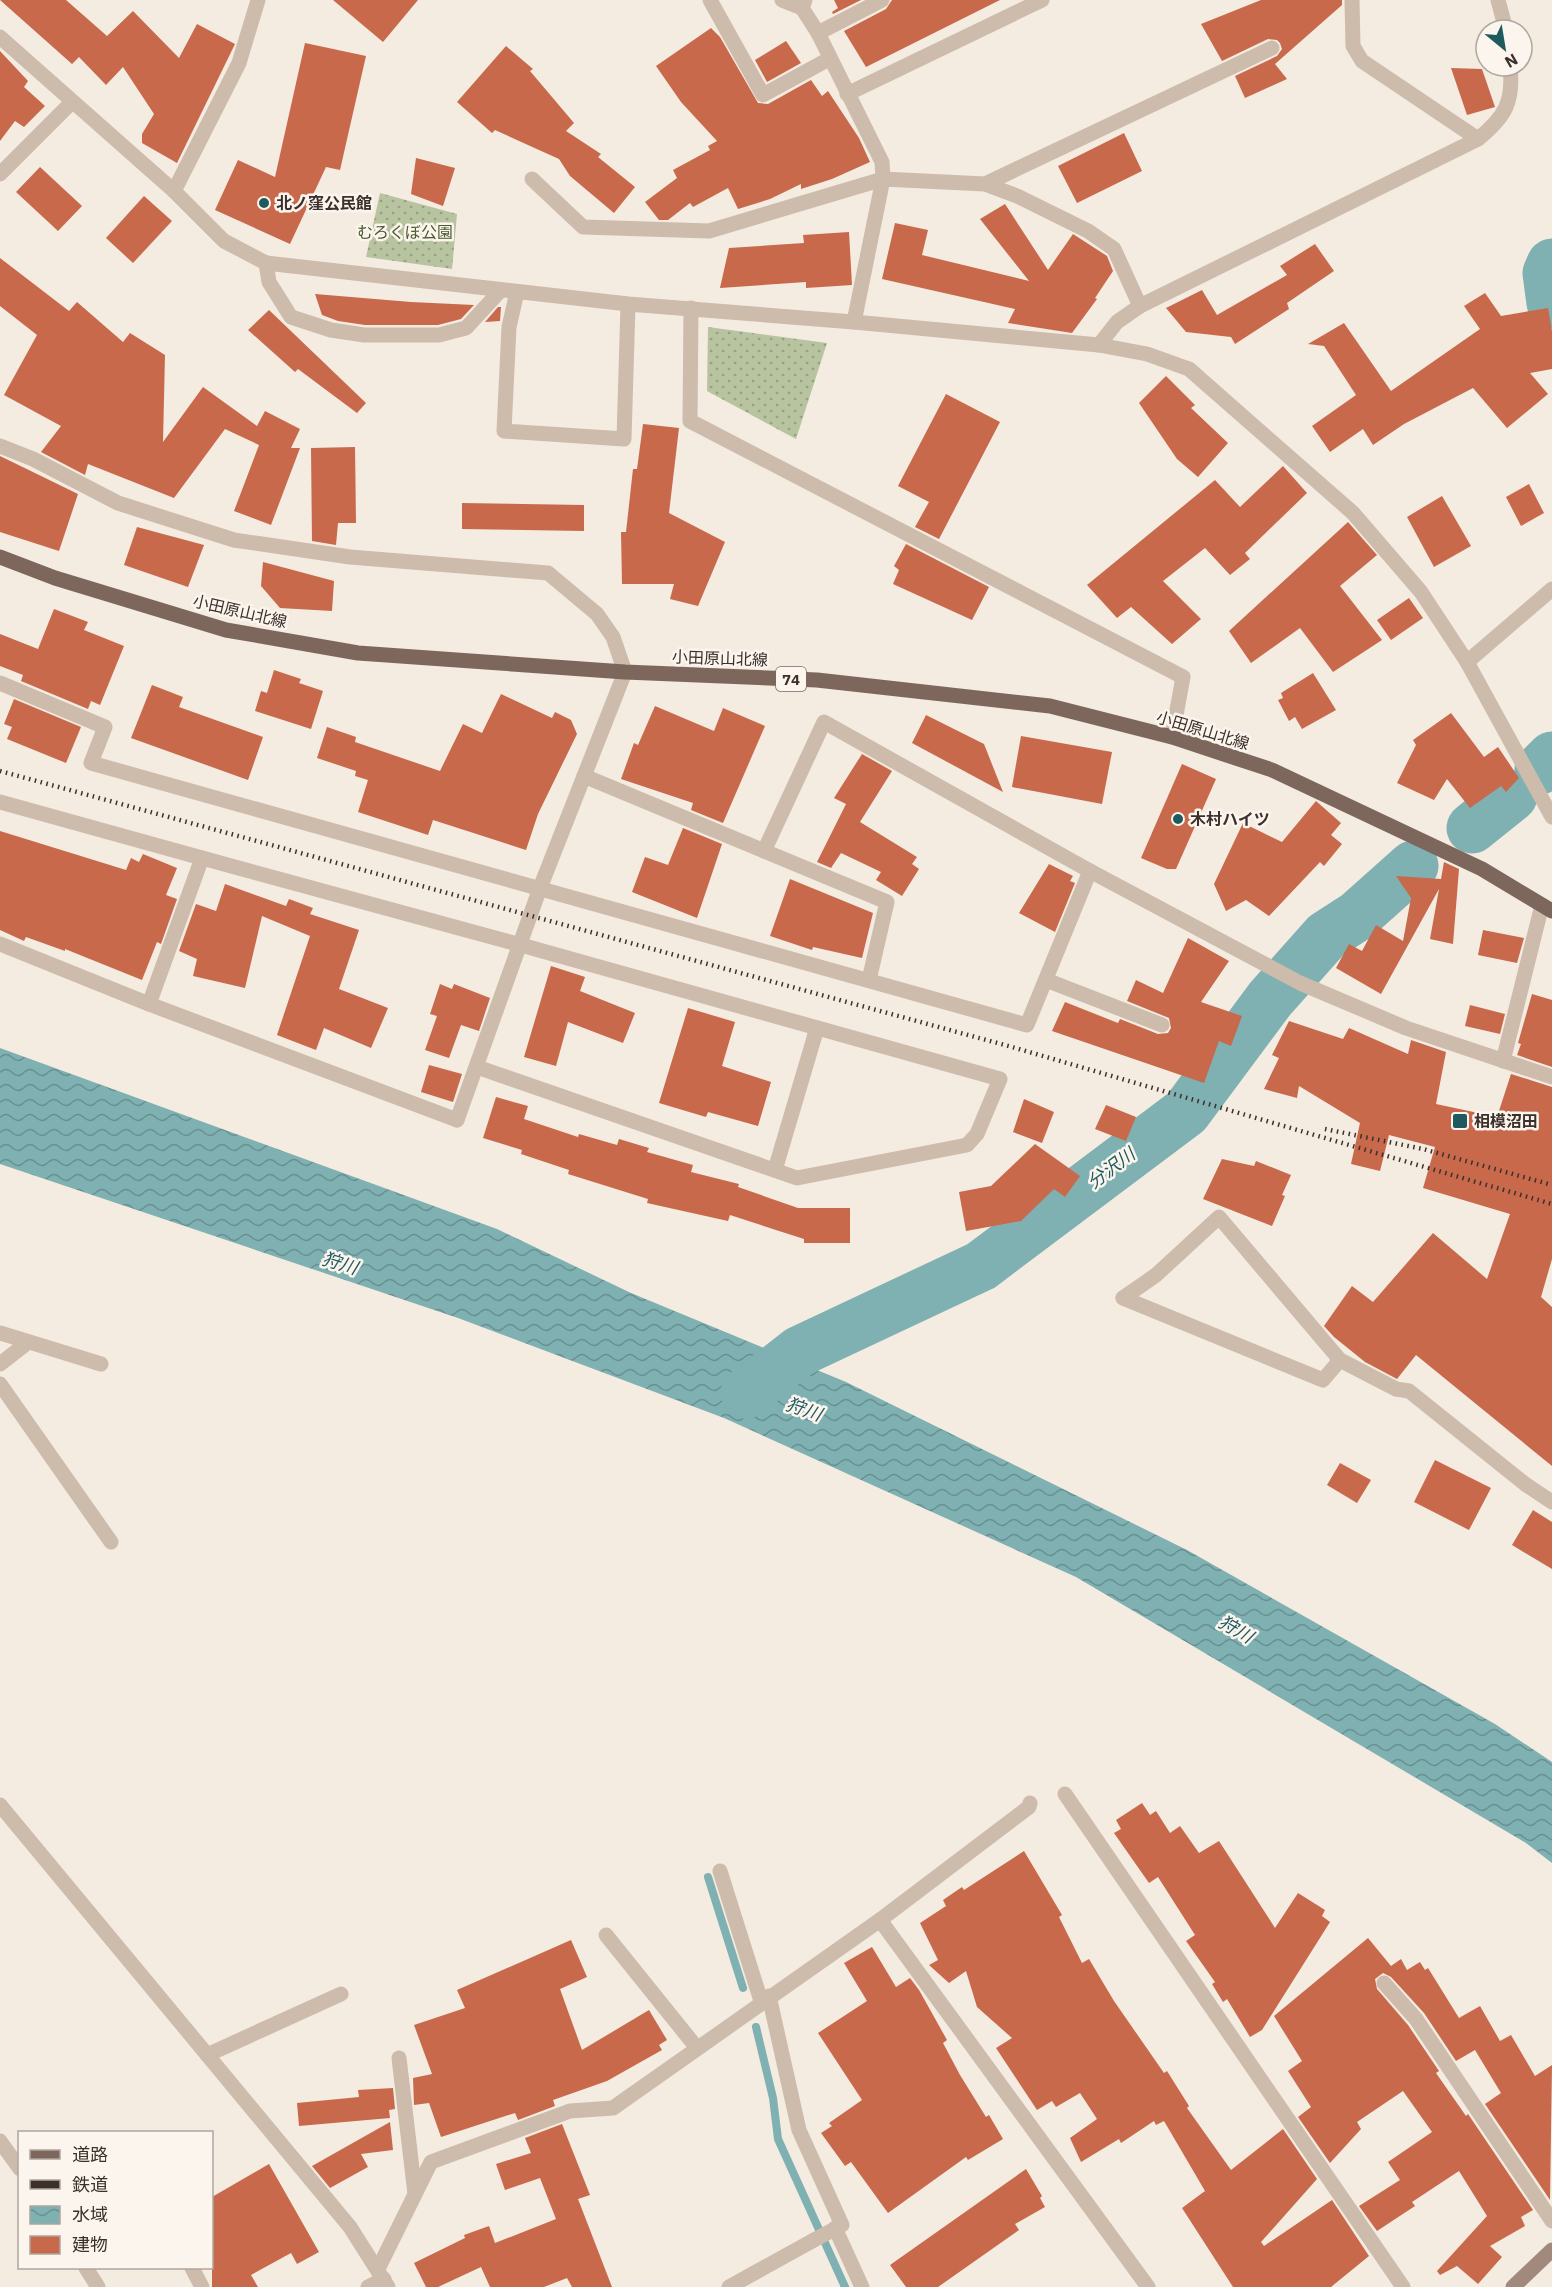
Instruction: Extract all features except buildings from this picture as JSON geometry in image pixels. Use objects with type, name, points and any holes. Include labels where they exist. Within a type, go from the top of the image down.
[{"type":"main road","name":"小田原山北線","points":[[0,557],[55,578],[226,630],[358,653],[625,672],[817,680],[1050,706],[1172,737],[1272,770],[1482,869],[1547,908]]},
{"type":"main road","points":[[1513,2287],[1552,2250]]},
{"type":"street","points":[[174,191],[239,63],[258,0]]},
{"type":"street","points":[[710,0],[763,95],[829,59]]},
{"type":"street","points":[[782,0],[804,4],[829,59],[882,162],[883,179],[854,322]]},
{"type":"street","points":[[818,33],[882,0]]},
{"type":"street","points":[[847,94],[1042,0]]},
{"type":"street","points":[[1352,0],[1353,46],[1362,61],[1478,139]]},
{"type":"street","points":[[1498,0],[1503,18]]},
{"type":"street","points":[[0,37],[174,191],[224,242],[266,263],[628,304],[1099,345],[1148,354],[1189,369],[1261,429],[1353,513],[1422,592],[1467,662],[1552,817]]},
{"type":"street","points":[[985,184],[1272,48]]},
{"type":"street","points":[[1099,345],[1117,322],[1140,306],[1413,174],[1478,139],[1498,123],[1507,108],[1512,78]]},
{"type":"street","points":[[0,174],[72,102]]},
{"type":"street","points":[[532,179],[583,227],[709,231],[883,179],[985,184],[1017,196],[1088,231],[1114,249],[1140,306]]},
{"type":"street","points":[[266,263],[269,282],[291,317],[331,330],[364,335],[439,335],[466,328],[501,290]]},
{"type":"street","points":[[517,292],[509,327],[504,431],[624,439],[628,304]]},
{"type":"street","points":[[691,308],[690,421],[1183,677],[1172,737]]},
{"type":"street","points":[[0,446],[33,459],[118,503],[234,540],[350,557],[548,573],[597,614],[613,637],[625,672],[540,888],[457,1120],[149,1004],[0,944]]},
{"type":"street","points":[[1467,662],[1552,589]]},
{"type":"street","points":[[0,683],[105,727],[91,763],[1027,1025],[1090,871]]},
{"type":"street","points":[[764,851],[824,722],[1090,871],[1300,983],[1406,1028],[1552,1077]]},
{"type":"street","points":[[584,776],[887,902],[869,980]]},
{"type":"street","points":[[0,802],[1000,1079],[977,1134],[967,1145],[797,1178],[477,1067]]},
{"type":"street","points":[[149,1004],[202,858]]},
{"type":"street","points":[[1503,1061],[1547,908]]},
{"type":"street","points":[[1046,980],[1162,1025]]},
{"type":"street","points":[[775,1170],[817,1028]]},
{"type":"street","points":[[1340,1360],[1323,1380],[1123,1298],[1156,1275],[1219,1217],[1340,1360],[1396,1389],[1409,1391],[1525,1484],[1552,1502]]},
{"type":"street","points":[[0,1333],[101,1364]]},
{"type":"street","points":[[0,1364],[27,1342]]},
{"type":"street","points":[[0,1384],[111,1542]]},
{"type":"street","points":[[1065,1794],[1403,2287]]},
{"type":"street","points":[[368,2287],[383,2278],[415,2194],[431,2162],[570,2111],[613,2108],[880,1920],[1029,1807],[1030,1803]]},
{"type":"street","points":[[0,1804],[350,2227],[383,2278]]},
{"type":"street","points":[[720,1871],[765,1999],[799,2130],[842,2224],[729,2287]]},
{"type":"street","points":[[880,1920],[1148,2287]]},
{"type":"street","points":[[606,1935],[697,2048]]},
{"type":"street","points":[[1384,1983],[1416,2019],[1552,2222]]},
{"type":"street","points":[[207,2055],[341,1994]]},
{"type":"street","points":[[399,2058],[415,2194]]},
{"type":"street","points":[[0,2141],[18,2166]]},
{"type":"street","points":[[835,2228],[862,2287]]},
{"type":"street","points":[[87,2269],[98,2287]]},
{"type":"street","points":[[193,2269],[202,2287]]},
{"type":"green space","name":"むろくぼ公園","points":[[380,193],[457,214],[452,269],[366,257]]},
{"type":"green space","points":[[708,327],[827,343],[796,439],[707,391]]},
{"type":"water","name":"狩川","points":[[0,1048],[497,1229],[631,1293],[846,1382],[1187,1550],[1495,1724],[1552,1762],[1552,1863],[1526,1843],[1076,1577],[724,1418],[458,1318],[0,1164]]},
{"type":"waterway","name":"分沢川","points":[[1552,264],[1548,273],[1552,303]]},
{"type":"waterway","name":"分沢川","points":[[1540,769],[1552,757]]},
{"type":"waterway","name":"分沢川","points":[[1472,828],[1512,796]]},
{"type":"waterway","name":"分沢川","points":[[746,1393],[800,1351],[981,1266],[1186,1112],[1270,999],[1326,936],[1357,916],[1413,866]]},
{"type":"waterway","points":[[708,1877],[743,1988]]},
{"type":"waterway","points":[[756,2027],[773,2098],[778,2139],[845,2287]]},
{"type":"railway","points":[[0,771],[1012,1047],[1552,1204]]},
{"type":"railway","points":[[1325,1129],[1423,1149],[1552,1185]]},
{"type":"place","name":"北ノ窪公民館","points":[[264,203]]},
{"type":"place","name":"木村ハイツ","points":[[1178,819]]},
{"type":"place","name":"相模沼田","points":[[1460,1121]]}]
